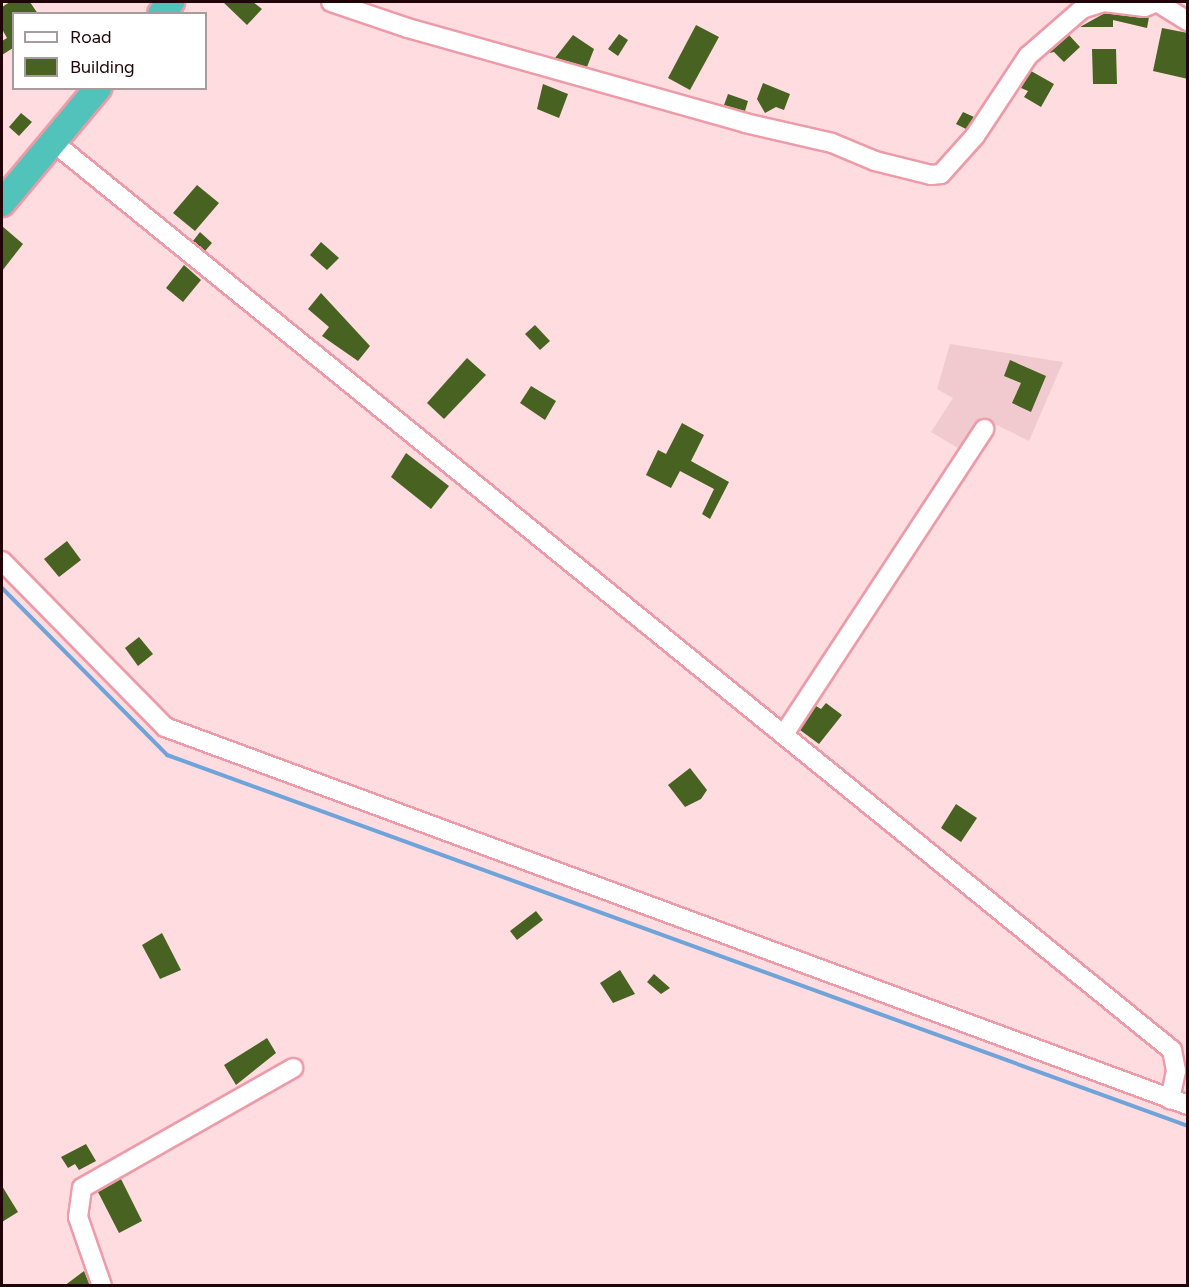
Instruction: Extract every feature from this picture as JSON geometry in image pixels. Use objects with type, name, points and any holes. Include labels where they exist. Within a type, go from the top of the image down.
[{"type":"highway","points":[[2,203],[96,90]]},
{"type":"street","points":[[331,2],[408,28],[745,123],[832,143],[874,161],[931,175],[941,174],[975,136],[1028,56],[1082,9],[1104,2],[1145,7],[1157,2],[1188,21]]},
{"type":"street","points":[[53,142],[1172,1050],[1176,1071],[1170,1099]]},
{"type":"street","points":[[784,734],[984,429]]},
{"type":"street","points":[[2,561],[165,727],[1188,1106]]},
{"type":"street","points":[[102,1286],[78,1217],[82,1188],[293,1068]]},
{"type":"shaded area","points":[[950,344],[1063,362],[1029,441],[981,417],[961,450],[931,432],[953,398],[937,389]]},
{"type":"building","points":[[10,2],[30,2],[37,12],[12,12],[12,49],[2,55],[2,41],[7,38],[2,29],[2,7]]},
{"type":"building","points":[[223,2],[253,2],[262,9],[247,25]]},
{"type":"building","points":[[1105,13],[1149,17],[1147,28],[1113,20],[1113,27],[1080,27]]},
{"type":"building","points":[[696,25],[719,37],[690,90],[668,78]]},
{"type":"building","points":[[1162,28],[1188,33],[1188,79],[1153,71]]},
{"type":"building","points":[[619,34],[628,40],[618,56],[608,49]]},
{"type":"building","points":[[573,35],[594,49],[587,67],[555,58]]},
{"type":"building","points":[[1069,35],[1080,47],[1064,62],[1054,52],[1049,53]]},
{"type":"building","points":[[1092,49],[1116,49],[1117,84],[1093,84]]},
{"type":"building","points":[[1031,71],[1054,84],[1041,107],[1024,97],[1028,91],[1021,88]]},
{"type":"building","points":[[763,83],[790,94],[784,110],[776,107],[765,113],[757,99]]},
{"type":"building","points":[[543,84],[568,94],[559,118],[537,109]]},
{"type":"building","points":[[728,94],[748,101],[745,111],[724,105]]},
{"type":"building","points":[[963,112],[974,117],[966,129],[956,124]]},
{"type":"building","points":[[21,113],[32,122],[19,136],[9,127]]},
{"type":"building","points":[[197,185],[219,203],[195,231],[173,213]]},
{"type":"building","points":[[2,226],[23,244],[2,271]]},
{"type":"building","points":[[200,232],[212,243],[205,251],[193,241]]},
{"type":"building","points":[[321,242],[339,258],[327,270],[310,255]]},
{"type":"building","points":[[184,265],[201,280],[183,302],[166,288]]},
{"type":"building","points":[[321,293],[370,346],[358,361],[322,336],[329,327],[308,309]]},
{"type":"building","points":[[535,325],[550,341],[540,350],[525,334]]},
{"type":"building","points":[[467,358],[486,375],[444,419],[427,403]]},
{"type":"building","points":[[1010,360],[1046,376],[1031,412],[1012,403],[1021,383],[1004,376]]},
{"type":"building","points":[[531,386],[556,401],[545,420],[520,403]]},
{"type":"building","points":[[682,423],[704,435],[691,461],[729,482],[710,519],[702,514],[714,489],[680,471],[671,488],[646,475],[658,450],[666,454]]},
{"type":"building","points":[[406,453],[449,486],[431,509],[391,477]]},
{"type":"building","points":[[67,541],[81,560],[59,577],[44,559]]},
{"type":"building","points":[[139,637],[153,654],[138,666],[125,648]]},
{"type":"building","points":[[826,703],[842,715],[819,744],[800,730],[816,706],[821,709]]},
{"type":"building","points":[[690,768],[707,790],[701,799],[685,807],[668,785]]},
{"type":"building","points":[[956,804],[977,818],[961,842],[941,828]]},
{"type":"building","points":[[536,911],[543,920],[517,940],[510,931]]},
{"type":"building","points":[[162,933],[181,970],[160,979],[142,945]]},
{"type":"building","points":[[620,970],[635,994],[613,1003],[600,983]]},
{"type":"building","points":[[654,974],[670,988],[661,994],[647,982]]},
{"type":"building","points":[[267,1038],[276,1053],[236,1085],[224,1065]]},
{"type":"building","points":[[86,1144],[96,1161],[79,1170],[75,1164],[68,1168],[61,1157]]},
{"type":"building","points":[[121,1179],[142,1221],[119,1233],[98,1192]]},
{"type":"building","points":[[2,1186],[18,1212],[2,1222]]},
{"type":"building","points":[[84,1271],[90,1286],[64,1286]]},
{"type":"waterway","points":[[2,588],[167,755],[1188,1126]]}]
